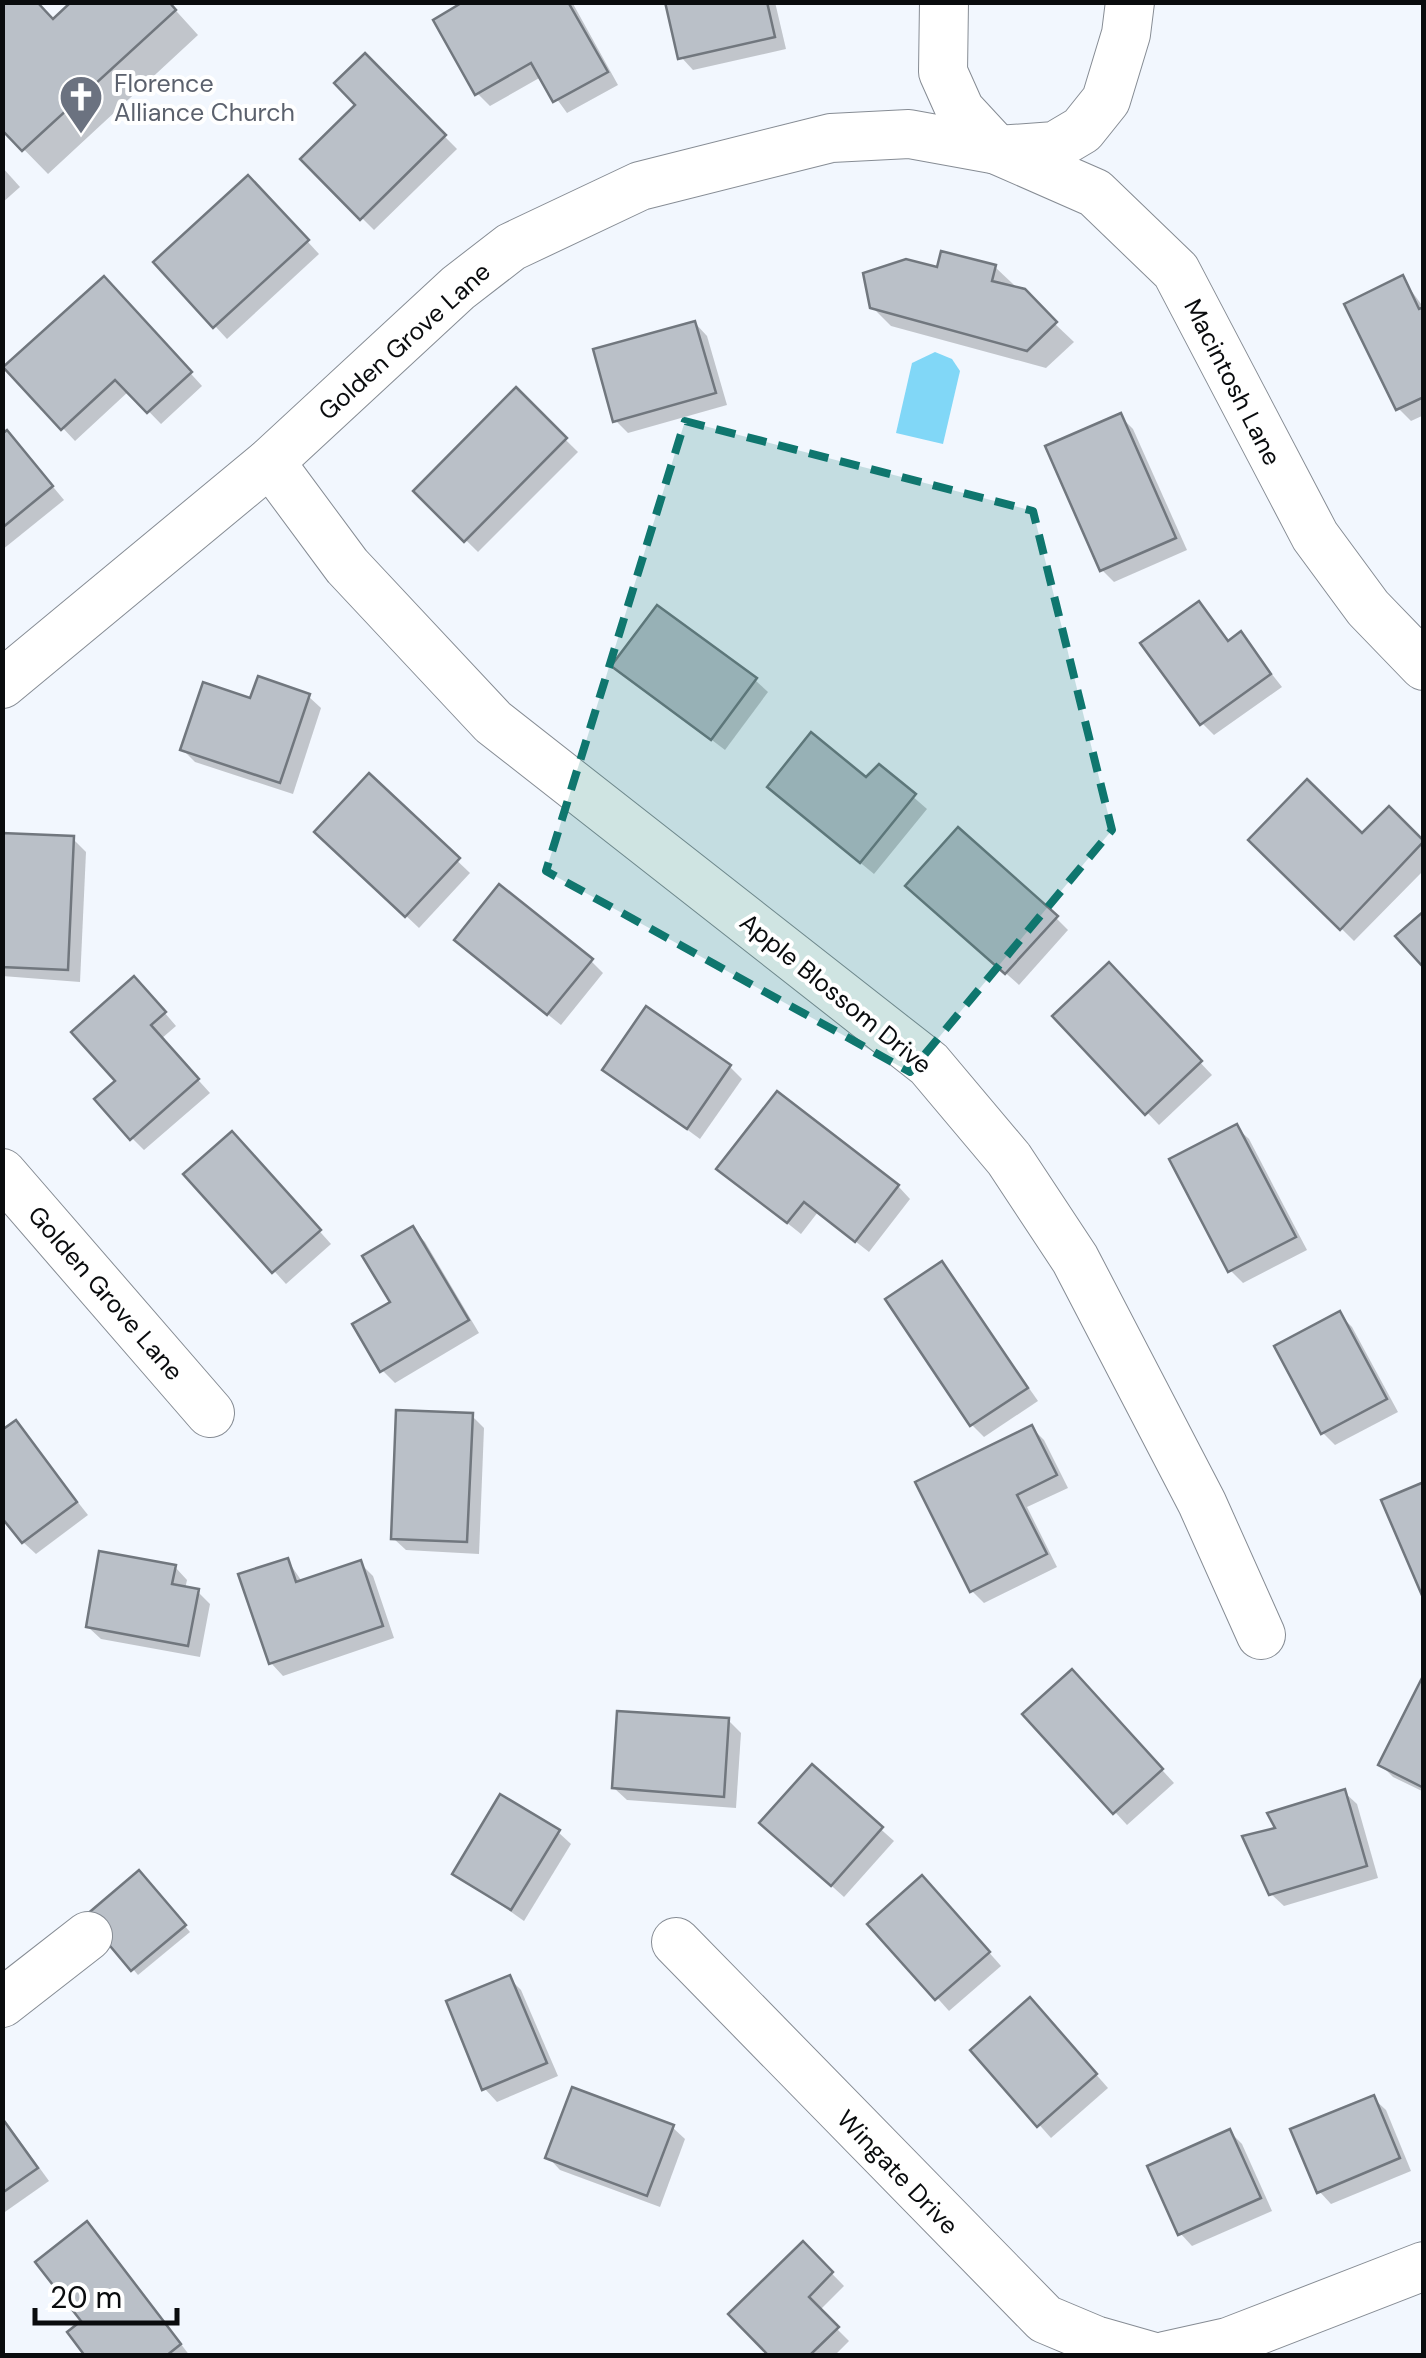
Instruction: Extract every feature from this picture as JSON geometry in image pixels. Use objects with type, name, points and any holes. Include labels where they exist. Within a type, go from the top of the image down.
[{"type":"street","name":"Macintosh Lane","points":[[944,2],[943,72],[960,110],[997,150],[1095,193],[1176,271],[1315,536],[1368,608],[1424,666]]},
{"type":"street","points":[[997,150],[1055,146],[1082,130],[1106,100],[1126,34],[1130,2]]},
{"type":"street","name":"Golden Grove Lane","points":[[2,684],[270,462],[458,288],[511,247],[640,186],[830,138],[910,134],[997,150]]},
{"type":"street","name":"Apple Blossom Drive","points":[[270,462],[347,566],[494,722],[930,1064],[1009,1158],[1075,1259],[1202,1503],[1261,1635]]},
{"type":"street","name":"Golden Grove Lane","points":[[2,1173],[210,1413]]},
{"type":"street","points":[[2,2003],[88,1936]]},
{"type":"street","name":"Wingate Drive","points":[[676,1942],[1045,2319],[1095,2340],[1151,2356]]},
{"type":"street","points":[[1165,2356],[1228,2342],[1424,2266]]},
{"type":"highlighted area","points":[[685,421],[1033,511],[1112,830],[910,1072],[546,871]]},
{"type":"water","points":[[935,352],[952,359],[960,371],[943,444],[896,433],[912,363]]},
{"type":"building","name":"Florence Alliance Church","points":[[2,2],[37,2],[53,19],[71,2],[169,2],[176,10],[22,151],[2,130]]},
{"type":"building","points":[[463,2],[568,2],[608,72],[553,102],[531,63],[475,95],[433,20]]},
{"type":"building","points":[[665,2],[767,2],[775,37],[678,59]]},
{"type":"building","points":[[365,53],[446,135],[360,220],[300,159],[355,105],[334,83]]},
{"type":"building","points":[[248,175],[309,240],[213,328],[153,262]]},
{"type":"building","points":[[941,251],[996,265],[992,281],[1025,289],[1057,322],[1027,351],[870,308],[863,273],[906,259],[937,267]]},
{"type":"building","points":[[1403,275],[1419,309],[1424,307],[1424,397],[1396,410],[1344,304]]},
{"type":"building","points":[[104,276],[192,372],[147,413],[115,380],[61,430],[3,367]]},
{"type":"building","points":[[695,321],[716,393],[613,422],[593,349]]},
{"type":"building","points":[[516,387],[567,438],[464,542],[413,491]]},
{"type":"building","points":[[1121,413],[1176,538],[1100,571],[1045,446]]},
{"type":"building","points":[[7,430],[53,486],[2,528],[2,434]]},
{"type":"building","points":[[1199,601],[1228,641],[1241,631],[1271,674],[1200,725],[1140,643]]},
{"type":"building","points":[[657,605],[757,678],[711,740],[611,666]]},
{"type":"building","points":[[258,676],[310,694],[280,783],[180,750],[203,682],[250,698]]},
{"type":"building","points":[[811,732],[866,777],[879,764],[916,794],[860,863],[767,787]]},
{"type":"building","points":[[369,773],[460,858],[405,917],[314,832]]},
{"type":"building","points":[[1307,779],[1362,833],[1389,806],[1424,841],[1340,930],[1248,840]]},
{"type":"building","points":[[958,827],[1058,916],[1005,974],[905,886]]},
{"type":"building","points":[[2,833],[74,836],[68,970],[2,967]]},
{"type":"building","points":[[499,884],[593,959],[547,1015],[454,940]]},
{"type":"building","points":[[1424,911],[1424,968],[1395,936]]},
{"type":"building","points":[[1109,962],[1202,1061],[1145,1115],[1052,1016]]},
{"type":"building","points":[[134,976],[166,1012],[151,1025],[199,1079],[130,1140],[94,1099],[115,1081],[71,1032]]},
{"type":"building","points":[[646,1006],[731,1065],[687,1129],[602,1070]]},
{"type":"building","points":[[777,1091],[899,1185],[855,1242],[804,1202],[787,1223],[716,1169]]},
{"type":"building","points":[[1237,1124],[1296,1237],[1228,1272],[1169,1159]]},
{"type":"building","points":[[232,1131],[321,1230],[272,1273],[183,1174]]},
{"type":"building","points":[[413,1226],[469,1320],[380,1372],[352,1324],[390,1302],[362,1256]]},
{"type":"building","points":[[942,1261],[1028,1388],[970,1426],[885,1299]]},
{"type":"building","points":[[1340,1311],[1387,1399],[1321,1434],[1274,1346]]},
{"type":"building","points":[[396,1410],[473,1413],[467,1542],[391,1539]]},
{"type":"building","points":[[16,1420],[77,1502],[22,1543],[2,1518],[2,1430]]},
{"type":"building","points":[[1032,1425],[1057,1475],[1017,1495],[1047,1554],[970,1592],[915,1482]]},
{"type":"building","points":[[1424,1482],[1424,1600],[1381,1500]]},
{"type":"building","points":[[99,1551],[176,1565],[172,1584],[199,1589],[188,1646],[86,1627]]},
{"type":"building","points":[[288,1558],[296,1582],[361,1560],[383,1626],[269,1664],[238,1574]]},
{"type":"building","points":[[1072,1669],[1163,1769],[1113,1814],[1022,1714]]},
{"type":"building","points":[[1424,1674],[1424,1788],[1378,1765]]},
{"type":"building","points":[[617,1711],[729,1718],[724,1797],[612,1788]]},
{"type":"building","points":[[812,1764],[883,1827],[831,1886],[759,1823]]},
{"type":"building","points":[[1345,1789],[1367,1866],[1269,1895],[1242,1836],[1275,1828],[1267,1813]]},
{"type":"building","points":[[500,1794],[560,1830],[511,1910],[452,1874]]},
{"type":"building","points":[[139,1870],[186,1925],[131,1971],[85,1916]]},
{"type":"building","points":[[922,1875],[990,1952],[935,2000],[867,1924]]},
{"type":"building","points":[[510,1975],[547,2063],[482,2090],[446,2001]]},
{"type":"building","points":[[1030,1997],[1097,2074],[1037,2127],[970,2050]]},
{"type":"building","points":[[572,2087],[674,2125],[647,2196],[545,2158]]},
{"type":"building","points":[[1374,2095],[1400,2158],[1317,2193],[1290,2129]]},
{"type":"building","points":[[2,2118],[38,2168],[2,2193]]},
{"type":"building","points":[[1230,2129],[1261,2198],[1178,2235],[1147,2166]]},
{"type":"building","points":[[87,2221],[181,2344],[166,2356],[85,2356],[67,2332],[81,2321],[35,2262]]},
{"type":"building","points":[[803,2241],[833,2272],[809,2297],[839,2327],[809,2356],[769,2356],[728,2314]]},
{"type":"place","name":"Florence Alliance Church","points":[[81,135]]}]
